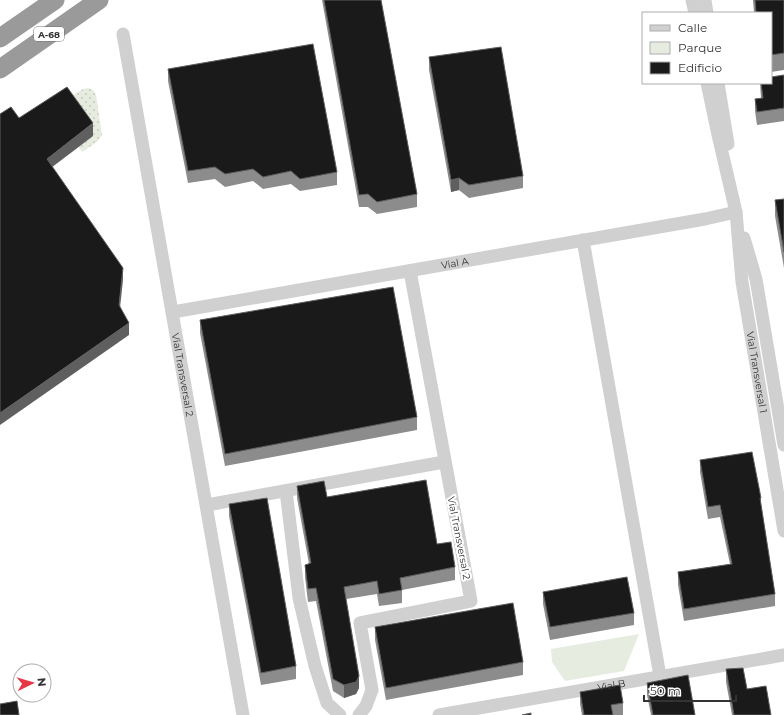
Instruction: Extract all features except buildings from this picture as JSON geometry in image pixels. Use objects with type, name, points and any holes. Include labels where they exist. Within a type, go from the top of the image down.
[{"type":"highway","points":[[0,22],[32,0]]},
{"type":"highway","name":"A-68","points":[[0,38],[55,0]]},
{"type":"highway","name":"A-68","points":[[0,68],[99,0]]},
{"type":"street","points":[[692,0],[695,12]]},
{"type":"street","points":[[705,0],[707,12]]},
{"type":"street","name":"Vial Transversal 2","points":[[123,34],[243,715]]},
{"type":"street","name":"Vial Transversal 1","points":[[708,84],[718,135],[736,212],[756,279],[784,444]]},
{"type":"street","name":"Vial Transversal 1","points":[[718,84],[725,122],[736,212],[742,282],[784,531]]},
{"type":"street","name":"Vial A","points":[[173,312],[705,219],[736,212]]},
{"type":"street","points":[[583,240],[660,676]]},
{"type":"street","name":"Vial Transversal 2","points":[[360,715],[366,706],[372,690],[360,623],[471,601],[444,462],[410,271]]},
{"type":"street","points":[[207,505],[444,462]]},
{"type":"street","points":[[286,490],[299,598],[315,666],[327,704],[340,715]]},
{"type":"street","name":"Vial B","points":[[439,715],[784,655]]},
{"type":"green space","points":[[88,88],[93,90],[96,95],[102,135],[97,142],[82,152],[78,146],[67,99],[83,89]]},
{"type":"green space","points":[[639,634],[624,671],[565,681],[552,662],[551,649]]}]
